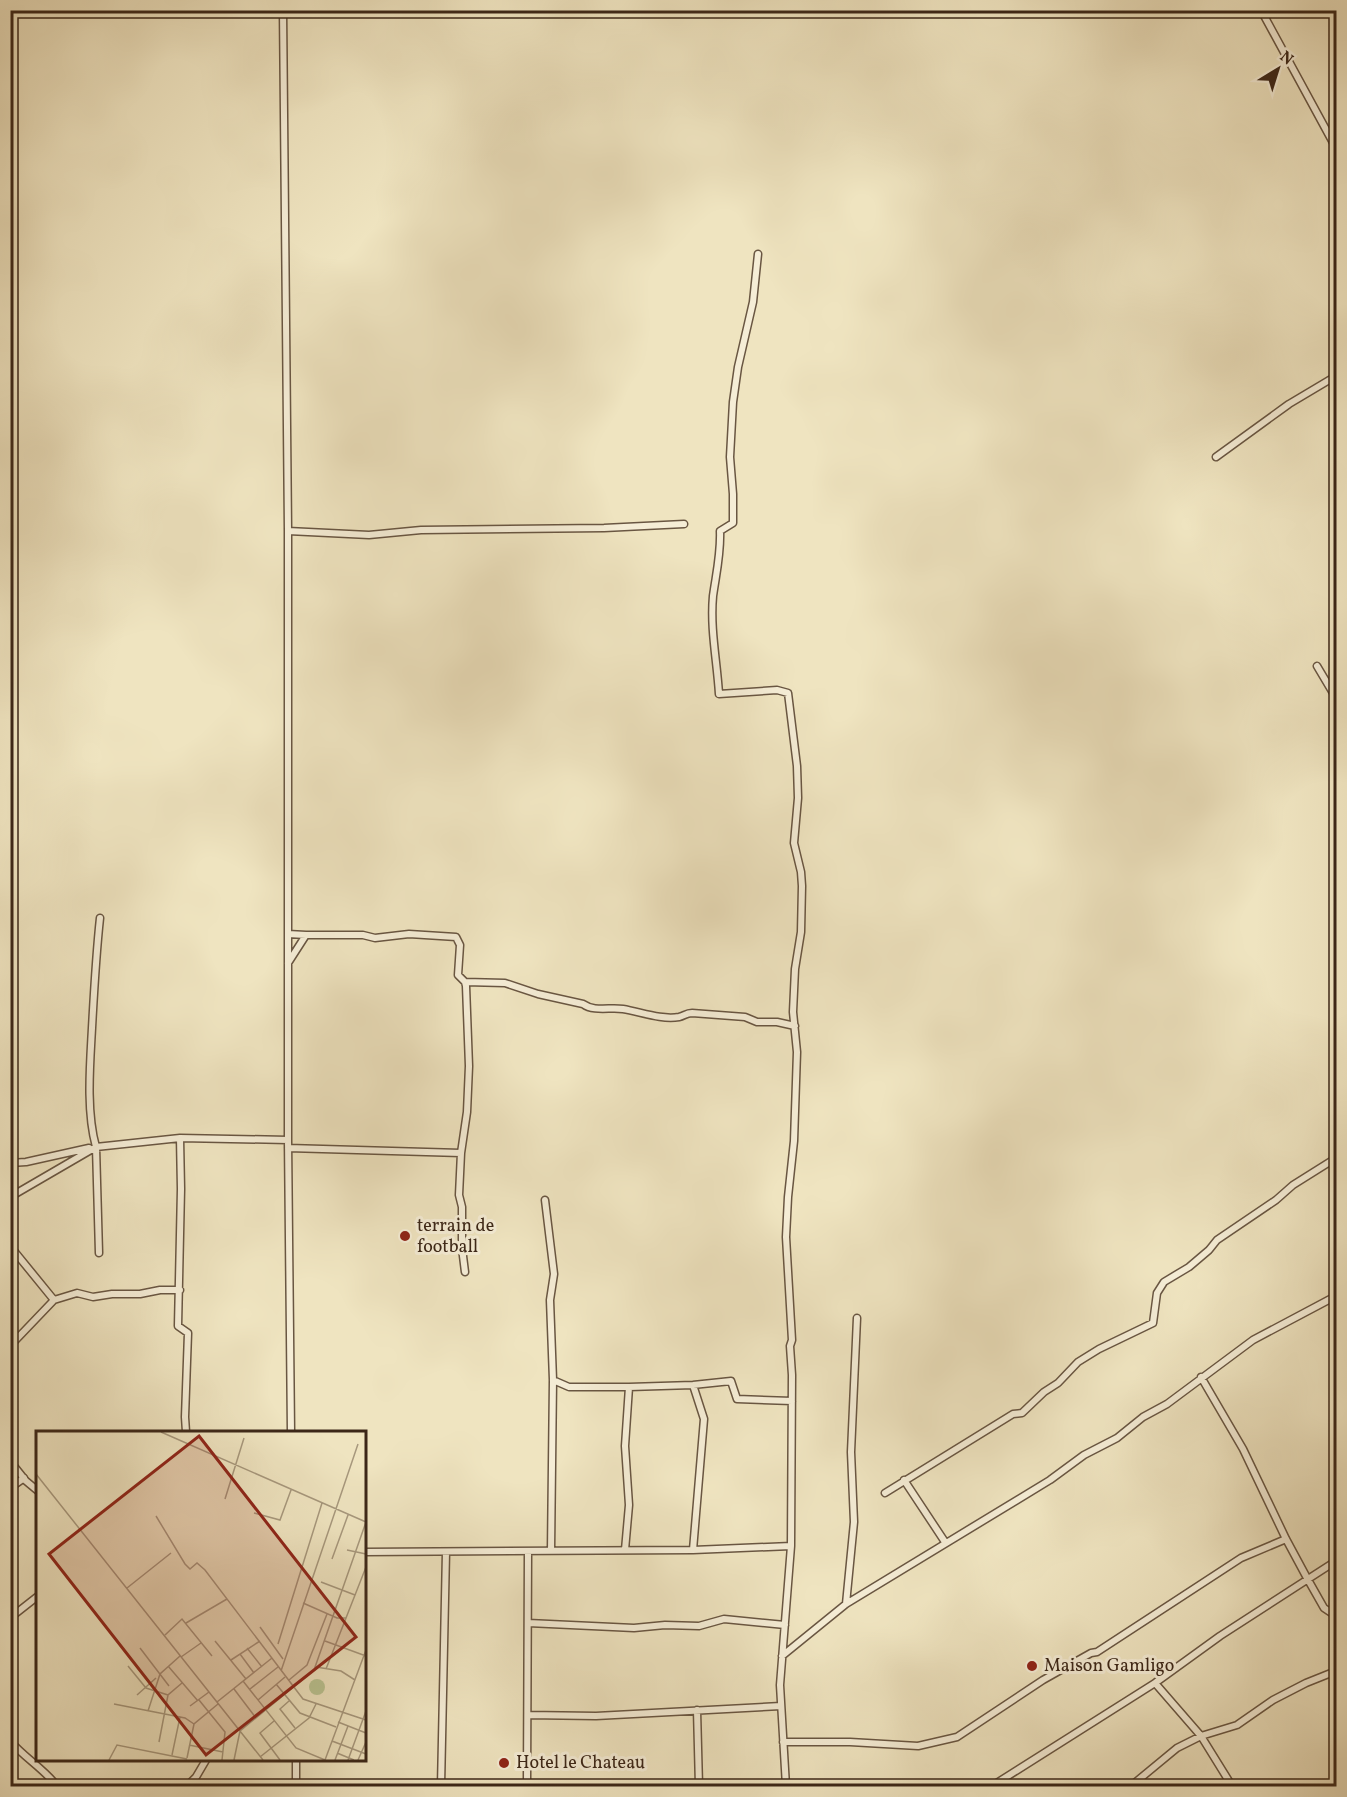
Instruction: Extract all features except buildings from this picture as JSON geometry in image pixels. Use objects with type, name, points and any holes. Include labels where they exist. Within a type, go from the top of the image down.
[{"type":"street","points":[[283,10],[288,531],[288,1149],[291,1431]]},
{"type":"street","points":[[1262,10],[1336,148]]},
{"type":"street","points":[[758,254],[753,302],[738,367],[733,402],[730,457],[733,523],[720,531],[721,549],[713,597],[713,643],[719,694],[777,690],[788,693],[796,766],[798,798],[794,843],[802,886],[801,932],[795,969],[793,1012],[797,1052],[794,1141],[786,1237],[792,1341],[790,1346],[791,1546],[780,1685],[786,1786]]},
{"type":"street","points":[[1216,457],[1289,404],[1336,376]]},
{"type":"street","points":[[288,531],[369,535],[421,530],[604,528],[684,524]]},
{"type":"street","points":[[1317,666],[1336,698]]},
{"type":"street","points":[[99,1253],[96,1147],[92,1134],[90,1060],[94,968],[100,918]]},
{"type":"street","points":[[288,934],[363,935],[375,938],[409,934],[456,937],[460,945],[458,975],[465,982],[469,1066],[459,1195],[462,1207],[462,1248],[465,1272]]},
{"type":"street","points":[[288,963],[306,935]]},
{"type":"street","points":[[465,982],[505,983],[538,994],[582,1004],[588,1008],[623,1009],[662,1017],[681,1017],[687,1013],[745,1017],[756,1022],[777,1022],[795,1026]]},
{"type":"street","points":[[180,1138],[178,1326],[188,1333],[186,1431]]},
{"type":"street","points":[[10,1163],[26,1162],[96,1147],[180,1138],[288,1140]]},
{"type":"street","points":[[10,1197],[96,1147]]},
{"type":"street","points":[[288,1149],[461,1153]]},
{"type":"street","points":[[885,1493],[1013,1414],[1022,1413],[1078,1362],[1092,1353],[1153,1323],[1157,1293],[1164,1282],[1189,1267],[1217,1240],[1276,1200],[1293,1185],[1336,1158]]},
{"type":"street","points":[[545,1200],[554,1274],[550,1300],[553,1380],[551,1551]]},
{"type":"street","points":[[10,1246],[54,1300]]},
{"type":"street","points":[[10,1346],[54,1300],[77,1293],[93,1297],[180,1290]]},
{"type":"street","points":[[782,1656],[846,1604],[1050,1480],[1084,1455],[1118,1438],[1143,1417],[1167,1404],[1253,1340],[1336,1296]]},
{"type":"street","points":[[846,1604],[854,1522],[851,1442],[857,1318]]},
{"type":"street","points":[[1202,1377],[1243,1449],[1307,1578],[1324,1608],[1336,1616]]},
{"type":"street","points":[[553,1380],[569,1387],[629,1388],[731,1381],[737,1399],[792,1401]]},
{"type":"street","points":[[693,1385],[704,1419],[693,1550]]},
{"type":"street","points":[[625,1550],[629,1505],[624,1446],[629,1388]]},
{"type":"street","points":[[10,1461],[36,1489]]},
{"type":"street","points":[[10,1488],[24,1478]]},
{"type":"street","points":[[904,1480],[945,1542]]},
{"type":"street","points":[[783,1742],[854,1742],[918,1746],[957,1737],[1043,1680],[1091,1653],[1097,1652],[1241,1558],[1286,1539]]},
{"type":"street","points":[[366,1552],[693,1550],[791,1546]]},
{"type":"street","points":[[527,1786],[528,1551]]},
{"type":"street","points":[[441,1786],[446,1552]]},
{"type":"street","points":[[992,1786],[1155,1683],[1307,1578],[1336,1561]]},
{"type":"street","points":[[10,1618],[36,1598]]},
{"type":"street","points":[[528,1623],[634,1628],[665,1625],[699,1626],[724,1619],[785,1625]]},
{"type":"street","points":[[1131,1786],[1177,1748],[1201,1736],[1237,1725],[1273,1700],[1336,1671]]},
{"type":"street","points":[[1155,1683],[1201,1736],[1232,1786]]},
{"type":"street","points":[[528,1715],[596,1716],[781,1706]]},
{"type":"street","points":[[697,1710],[699,1786]]},
{"type":"street","points":[[10,1741],[57,1786]]},
{"type":"street","points":[[187,1786],[196,1777],[205,1761]]},
{"type":"street","points":[[296,1761],[296,1786]]},
{"type":"place","name":"terrain de football","points":[[405,1236]]},
{"type":"place","name":"Maison Gamligo","points":[[1032,1666]]},
{"type":"place","name":"Hotel le Chateau","points":[[504,1763]]}]
